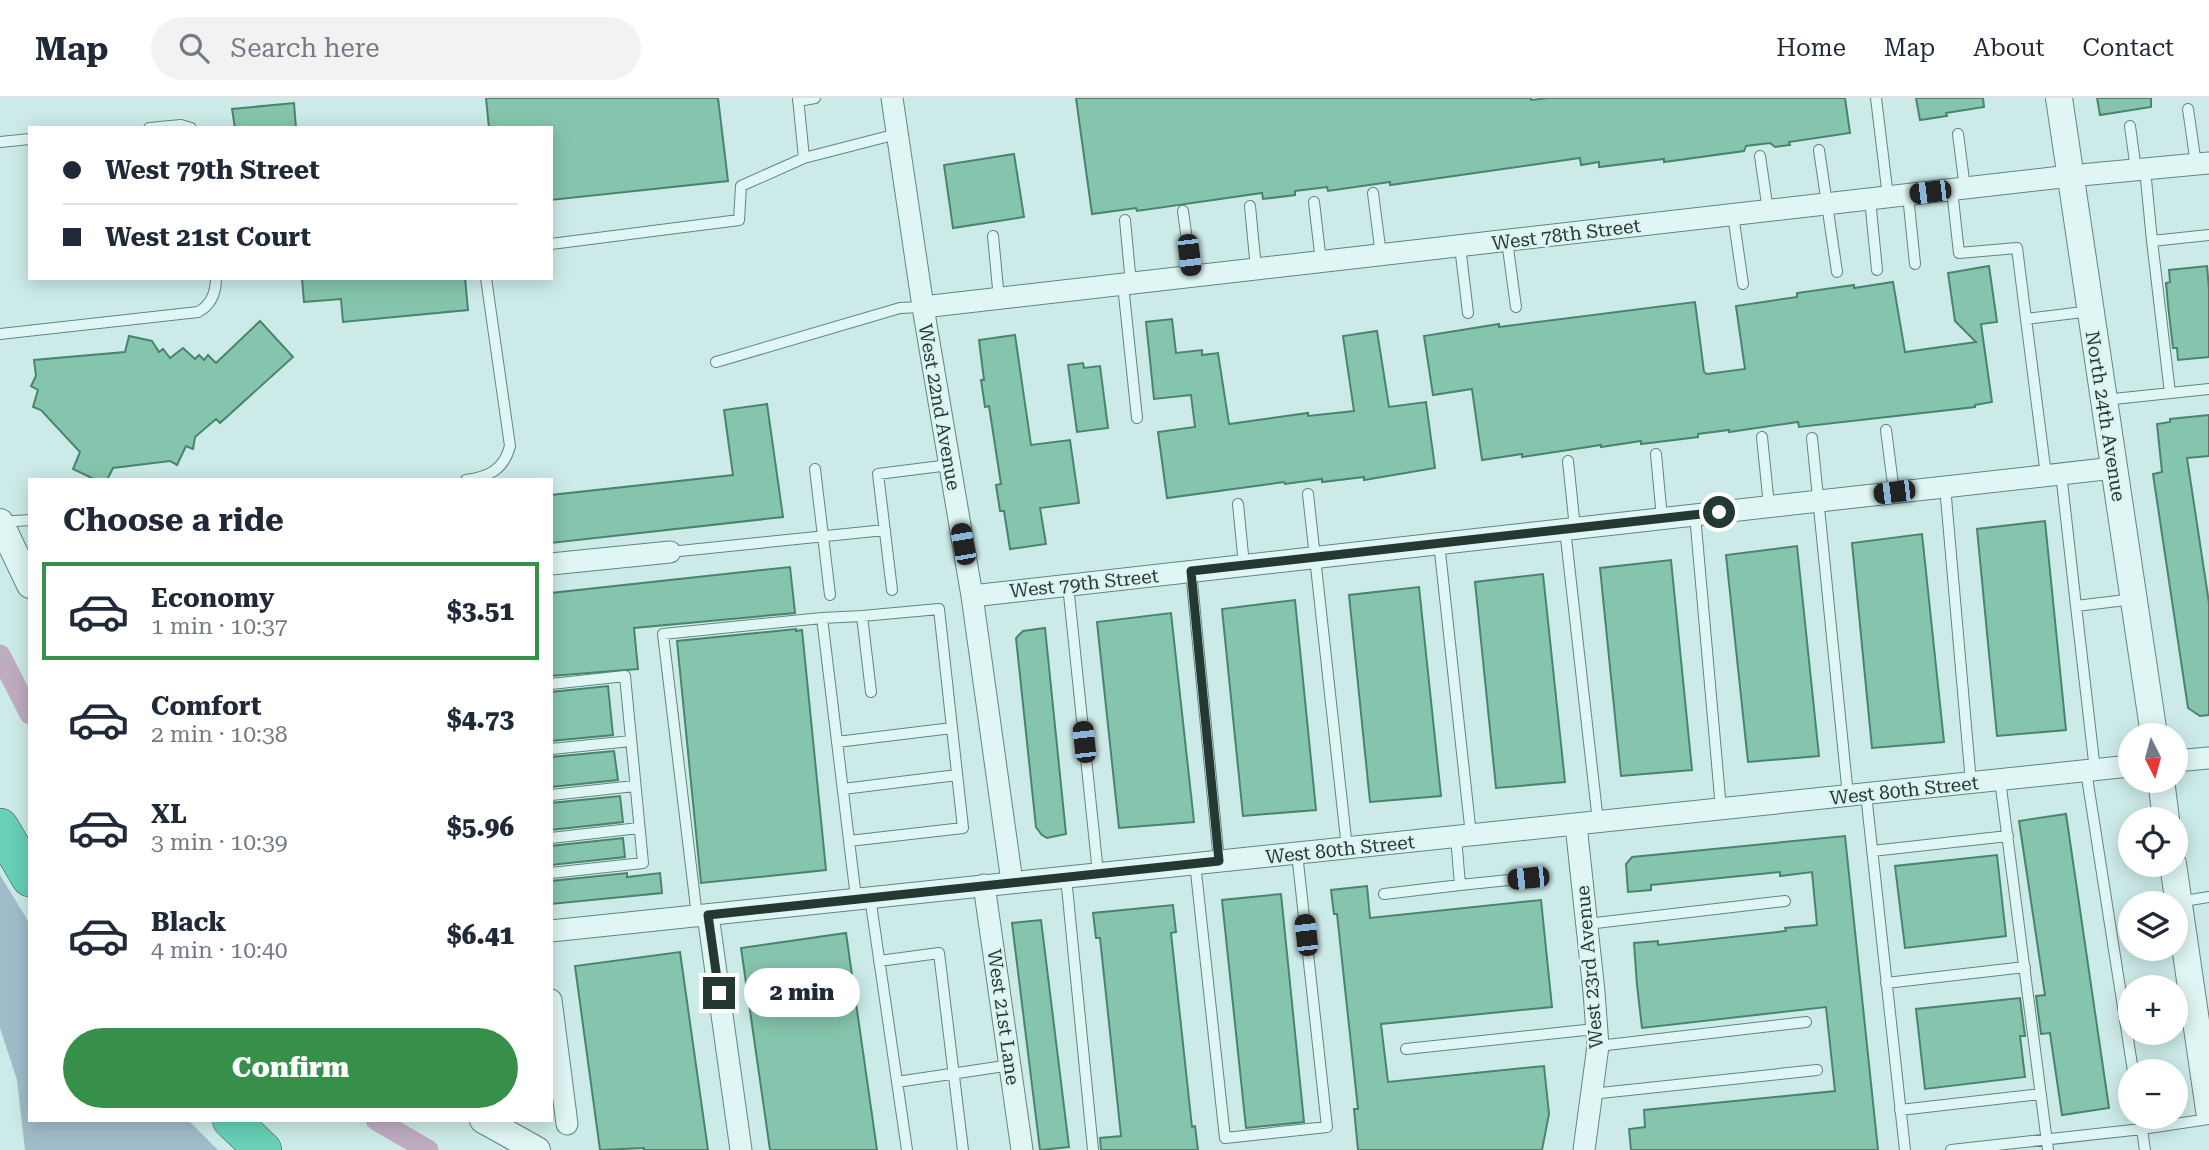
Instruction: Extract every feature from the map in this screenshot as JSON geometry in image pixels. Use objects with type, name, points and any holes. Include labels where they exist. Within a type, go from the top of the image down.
[{"type":"highway","points":[[0,828],[28,875]]},
{"type":"highway","points":[[218,1122],[239,1150]]},
{"type":"highway","points":[[233,1122],[263,1150]]},
{"type":"street","name":"West 22nd Avenue","points":[[892,98],[923,307],[972,596],[1012,882]]},
{"type":"street","name":"North 24th Avenue","points":[[2059,98],[2152,723]]},
{"type":"street","name":"West 78th Street","points":[[923,307],[2202,163]]},
{"type":"street","name":"West 79th Street","points":[[972,596],[2114,468]]},
{"type":"street","points":[[0,522],[28,581]]},
{"type":"street","points":[[553,564],[670,552]]},
{"type":"street","points":[[2188,760],[2209,758]]},
{"type":"street","name":"West 80th Street","points":[[553,931],[2118,768]]},
{"type":"street","name":"West 23rd Avenue","points":[[1576,825],[1597,1037],[1584,1150]]},
{"type":"street","name":"West 21st Lane","points":[[984,885],[1022,1150]]},
{"type":"street","points":[[702,915],[741,1150]]},
{"type":"street","points":[[2188,956],[2204,1042],[2209,1110]]},
{"type":"street","points":[[553,1016],[567,1124]]},
{"type":"street","points":[[487,1122],[537,1150]]},
{"type":"lane","points":[[804,158],[798,99],[815,98]]},
{"type":"lane","points":[[1876,98],[1889,197],[1915,264]]},
{"type":"lane","points":[[2188,109],[2202,163]]},
{"type":"lane","points":[[2130,125],[2141,169],[2152,241],[2170,393]]},
{"type":"lane","points":[[553,244],[740,220],[741,186],[804,158],[897,134]]},
{"type":"lane","points":[[1958,134],[1959,253],[2017,248],[2026,319],[2076,606],[2091,771],[2131,1059]]},
{"type":"lane","points":[[0,142],[28,139]]},
{"type":"lane","points":[[1819,150],[1837,272]]},
{"type":"lane","points":[[1760,156],[1768,211]]},
{"type":"lane","points":[[1373,193],[1381,255]]},
{"type":"lane","points":[[1877,270],[1889,197]]},
{"type":"lane","points":[[1314,202],[1321,262]]},
{"type":"lane","points":[[1250,206],[1256,269]]},
{"type":"lane","points":[[1184,211],[1192,277]]},
{"type":"lane","points":[[1733,215],[1743,284]]},
{"type":"lane","points":[[1125,220],[1137,418]]},
{"type":"lane","points":[[2152,241],[2209,235]]},
{"type":"lane","points":[[993,236],[999,299]]},
{"type":"lane","points":[[1507,241],[1516,307]]},
{"type":"lane","points":[[1460,246],[1468,313]]},
{"type":"lane","points":[[0,334],[198,312],[211,300],[216,280]]},
{"type":"lane","points":[[476,478],[495,472],[502,465],[510,446],[486,280]]},
{"type":"lane","points":[[716,362],[900,308],[923,307]]},
{"type":"lane","points":[[2026,319],[2091,311]]},
{"type":"lane","points":[[2104,400],[2209,389]]},
{"type":"lane","points":[[1886,430],[1894,492]]},
{"type":"lane","points":[[1762,437],[1769,506]]},
{"type":"lane","points":[[1812,438],[1857,795],[1872,851],[1905,1150]]},
{"type":"lane","points":[[1656,454],[1662,518]]},
{"type":"lane","points":[[1568,460],[1570,528],[1598,822]]},
{"type":"lane","points":[[892,590],[878,474],[950,465]]},
{"type":"lane","points":[[815,469],[830,595]]},
{"type":"lane","points":[[1945,486],[1971,783]]},
{"type":"lane","points":[[1308,494],[1347,848]]},
{"type":"lane","points":[[1238,504],[1244,565]]},
{"type":"lane","points":[[1695,514],[1721,809]]},
{"type":"lane","points":[[0,522],[28,520]]},
{"type":"lane","points":[[670,552],[885,530]]},
{"type":"lane","points":[[1439,543],[1463,836],[1460,885]]},
{"type":"lane","points":[[1191,571],[1219,861]]},
{"type":"lane","points":[[1068,585],[1098,873]]},
{"type":"lane","points":[[2076,606],[2134,599]]},
{"type":"lane","points":[[702,915],[663,634],[939,609],[963,828],[849,841]]},
{"type":"lane","points":[[862,616],[871,692]]},
{"type":"lane","points":[[822,618],[849,841],[879,961],[907,1150]]},
{"type":"lane","points":[[553,684],[625,676],[643,863],[553,873]]},
{"type":"lane","points":[[837,742],[952,728]]},
{"type":"lane","points":[[553,749],[631,741]]},
{"type":"lane","points":[[843,789],[957,775]]},
{"type":"lane","points":[[2000,780],[2048,1145]]},
{"type":"lane","points":[[553,794],[635,786]]},
{"type":"lane","points":[[553,838],[639,828]]},
{"type":"lane","points":[[1872,851],[2008,836]]},
{"type":"lane","points":[[1195,863],[1225,1138],[1326,1127],[1297,853]]},
{"type":"lane","points":[[1066,877],[1093,1150]]},
{"type":"lane","points":[[1384,894],[1528,878]]},
{"type":"lane","points":[[2188,900],[2209,897]]},
{"type":"lane","points":[[1587,924],[1785,901]]},
{"type":"lane","points":[[879,961],[939,953],[963,1150]]},
{"type":"lane","points":[[1886,983],[2025,967]]},
{"type":"lane","points":[[1406,1049],[1806,1022]]},
{"type":"lane","points":[[897,1082],[1011,1065]]},
{"type":"lane","points":[[1591,1094],[1816,1070]]},
{"type":"lane","points":[[1900,1110],[2041,1094]]},
{"type":"lane","points":[[2188,1122],[2209,1119]]},
{"type":"lane","points":[[1951,1150],[2048,1145],[2142,1129],[2145,1150]]},
{"type":"shaded area","points":[[0,875],[28,921],[28,1122],[190,1122],[218,1150],[25,1150],[17,1080],[0,1028]]},
{"type":"building","points":[[486,98],[718,98],[728,181],[553,200],[553,126],[489,126]]},
{"type":"building","points":[[1076,98],[1845,98],[1850,133],[1789,142],[1790,145],[1775,147],[1770,143],[1746,146],[1744,151],[1664,162],[1664,159],[1599,167],[1599,162],[1581,165],[1580,158],[1390,185],[1390,182],[1328,191],[1327,187],[1263,199],[1262,193],[1137,211],[1136,208],[1092,214]]},
{"type":"building","points":[[1916,98],[1983,98],[1984,107],[1920,120]]},
{"type":"building","points":[[2097,98],[2151,98],[2151,107],[2100,115]]},
{"type":"building","points":[[294,103],[296,126],[235,126],[232,109]]},
{"type":"building","points":[[1014,154],[1024,217],[953,228],[944,165]]},
{"type":"building","points":[[1989,266],[1997,322],[1981,324],[1992,402],[1975,407],[1799,427],[1798,422],[1641,444],[1641,441],[1601,445],[1482,460],[1472,389],[1433,395],[1424,336],[1499,324],[1499,327],[1695,302],[1704,372],[1707,374],[1745,369],[1736,306],[1797,297],[1797,293],[1854,285],[1854,288],[1893,282],[1905,352],[1976,342],[1955,321],[1948,273]]},
{"type":"building","points":[[2207,266],[2209,357],[2178,360],[2177,348],[2173,348],[2168,305],[2166,283],[2170,282],[2169,270]]},
{"type":"building","points":[[302,280],[465,280],[468,310],[343,322],[341,299],[304,302]]},
{"type":"building","points":[[1172,319],[1176,353],[1202,350],[1202,355],[1218,353],[1229,424],[1308,413],[1308,416],[1354,411],[1343,336],[1377,331],[1389,407],[1426,402],[1435,468],[1364,480],[1364,477],[1322,482],[1322,479],[1284,482],[1167,498],[1158,432],[1195,427],[1191,395],[1154,399],[1146,322]]},
{"type":"building","points":[[260,321],[293,357],[220,423],[216,419],[195,437],[193,449],[186,446],[177,465],[170,461],[113,468],[108,478],[92,478],[73,469],[80,452],[41,410],[33,407],[38,390],[31,386],[36,376],[34,360],[125,352],[129,336],[152,341],[159,352],[163,349],[170,358],[183,348],[195,359],[199,355],[204,360],[208,355],[216,363]]},
{"type":"building","points":[[1015,335],[1031,445],[1070,440],[1079,503],[1040,508],[1046,544],[1010,549],[1004,511],[1000,511],[996,485],[1001,484],[989,406],[985,407],[979,340]]},
{"type":"building","points":[[1083,363],[1084,368],[1100,366],[1108,428],[1077,432],[1068,365]]},
{"type":"building","points":[[767,404],[783,517],[553,543],[553,495],[733,475],[724,410]]},
{"type":"building","points":[[2209,415],[2209,456],[2187,458],[2209,603],[2209,715],[2200,716],[2188,708],[2153,474],[2162,472],[2157,424],[2170,422],[2170,419]]},
{"type":"building","points":[[2045,521],[2066,730],[1997,736],[1977,529]]},
{"type":"building","points":[[1922,534],[1944,742],[1872,748],[1852,543]]},
{"type":"building","points":[[1797,546],[1819,756],[1748,762],[1726,555]]},
{"type":"building","points":[[1671,560],[1692,770],[1621,776],[1600,568]]},
{"type":"building","points":[[790,567],[795,613],[634,628],[638,669],[553,676],[553,593]]},
{"type":"building","points":[[1543,574],[1565,782],[1496,788],[1475,582]]},
{"type":"building","points":[[1419,587],[1441,796],[1370,802],[1349,595]]},
{"type":"building","points":[[1295,600],[1316,810],[1243,816],[1222,609]]},
{"type":"building","points":[[1171,613],[1194,822],[1119,828],[1097,622]]},
{"type":"building","points":[[1045,628],[1066,834],[1047,838],[1036,827],[1016,638],[1023,631]]},
{"type":"building","points":[[802,630],[826,870],[701,883],[677,641]]},
{"type":"building","points":[[608,686],[613,735],[553,741],[553,692]]},
{"type":"building","points":[[614,751],[618,780],[553,787],[553,757]]},
{"type":"building","points":[[620,796],[623,822],[553,830],[553,803]]},
{"type":"building","points":[[2066,814],[2109,1108],[2062,1115],[2050,1033],[2041,1034],[2036,996],[2045,995],[2019,821]]},
{"type":"building","points":[[1845,836],[1878,1150],[1631,1150],[1629,1129],[1645,1127],[1644,1110],[1835,1091],[1826,1007],[1642,1028],[1637,985],[1634,943],[1658,941],[1658,945],[1817,925],[1812,872],[1780,876],[1780,872],[1651,885],[1651,890],[1628,892],[1626,864],[1632,857]]},
{"type":"building","points":[[623,838],[625,857],[553,865],[553,846]]},
{"type":"building","points":[[1997,855],[2006,936],[1905,948],[1895,866]]},
{"type":"building","points":[[627,873],[627,877],[660,873],[662,893],[553,904],[553,881]]},
{"type":"building","points":[[1367,886],[1370,918],[1541,900],[1552,1007],[1381,1024],[1388,1082],[1544,1066],[1549,1114],[1542,1150],[1358,1150],[1354,1109],[1358,1109],[1337,914],[1334,914],[1331,890]]},
{"type":"building","points":[[1281,894],[1304,1122],[1246,1128],[1222,900]]},
{"type":"building","points":[[1173,905],[1176,932],[1171,933],[1192,1127],[1195,1126],[1198,1150],[1101,1150],[1100,1138],[1121,1136],[1100,938],[1096,938],[1093,913]]},
{"type":"building","points":[[1041,920],[1069,1147],[1040,1150],[1012,923]]},
{"type":"building","points":[[846,933],[877,1150],[770,1150],[741,948]]},
{"type":"building","points":[[680,952],[708,1150],[600,1150],[575,966]]},
{"type":"building","points":[[2020,998],[2025,1036],[2020,1036],[2025,1077],[1925,1089],[1916,1009]]},
{"type":"waterway","points":[[0,655],[28,710]]},
{"type":"waterway","points":[[379,1122],[428,1150]]},
{"type":"route","points":[[719,993],[708,915],[1219,861],[1191,571],[1719,512]]}]
